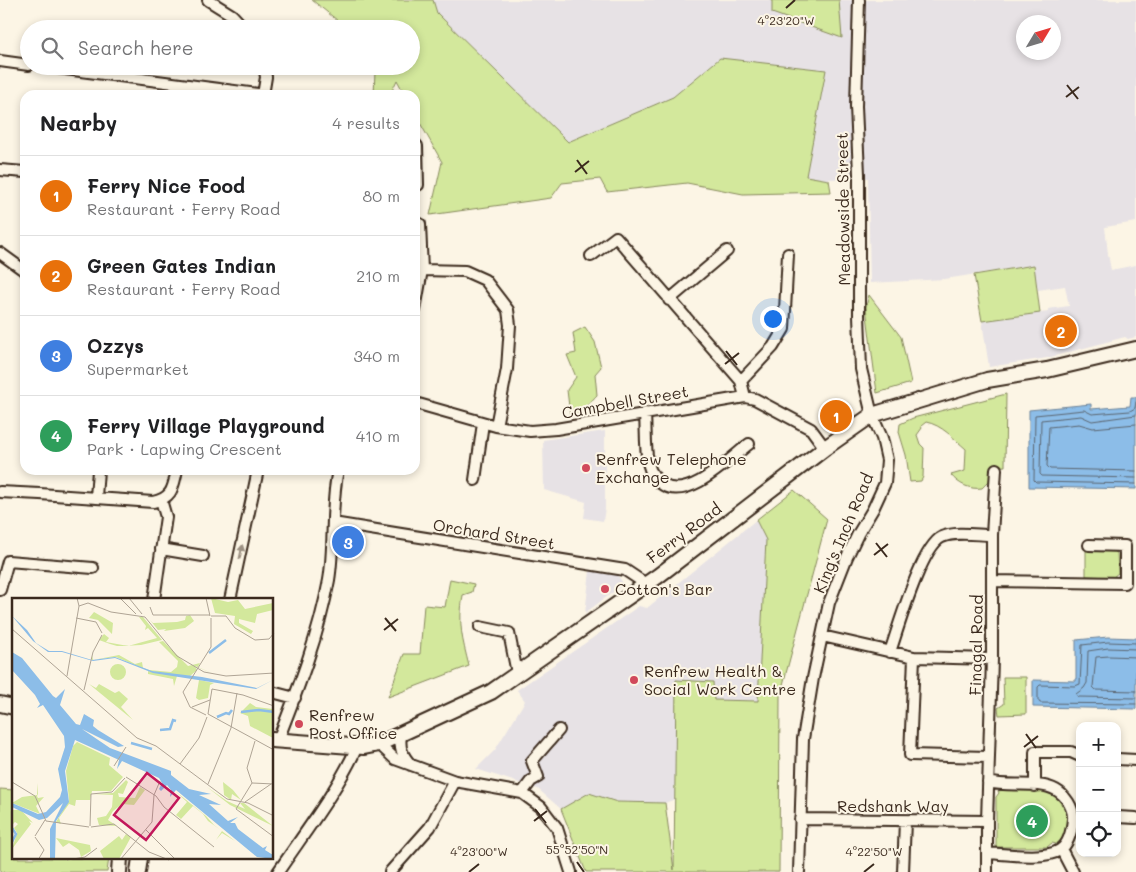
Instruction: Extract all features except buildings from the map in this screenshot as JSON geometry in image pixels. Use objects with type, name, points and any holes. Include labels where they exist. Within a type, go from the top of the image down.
[{"type":"main road","name":"Ferry Road","points":[[275,740],[357,747],[379,744],[491,692],[646,584],[825,448],[872,416],[987,380],[1047,370],[1136,349]]},
{"type":"street","points":[[208,0],[236,20]]},
{"type":"street","name":"Meadowside Street","points":[[859,0],[856,106],[859,174],[859,324],[861,369],[872,416]]},
{"type":"street","points":[[0,61],[20,64]]},
{"type":"street","points":[[111,75],[226,90]]},
{"type":"street","points":[[265,90],[266,75]]},
{"type":"street","points":[[0,170],[20,172]]},
{"type":"street","points":[[420,224],[422,270],[420,281]]},
{"type":"street","points":[[591,256],[616,237],[741,381],[744,396],[755,399],[811,429],[825,448]]},
{"type":"street","points":[[669,300],[727,251]]},
{"type":"street","points":[[0,253],[20,267]]},
{"type":"street","points":[[741,381],[773,347],[784,329],[788,254]]},
{"type":"street","points":[[422,270],[465,271],[485,280],[508,310],[510,325],[507,369],[496,426]]},
{"type":"street","name":"Campbell Street","points":[[420,404],[483,423],[530,431],[556,429],[744,396]]},
{"type":"street","points":[[645,413],[648,464],[659,483],[667,488],[678,489],[700,482],[749,444]]},
{"type":"street","name":"King's Inch Road","points":[[799,872],[803,739],[812,678],[829,602],[858,534],[873,509],[884,483],[887,460],[882,438],[872,416]]},
{"type":"street","points":[[474,480],[483,423]]},
{"type":"street","name":"Finagal Road","points":[[987,872],[988,757],[992,659],[992,535],[996,469]]},
{"type":"street","points":[[96,497],[98,475]]},
{"type":"street","points":[[0,492],[153,502],[168,496],[172,490],[176,475]]},
{"type":"street","points":[[230,598],[257,475]]},
{"type":"street","points":[[275,740],[295,698],[321,617],[329,578],[337,475]]},
{"type":"street","points":[[154,598],[166,517],[161,500]]},
{"type":"street","name":"Orchard Street","points":[[333,523],[625,570],[646,584]]},
{"type":"street","points":[[890,652],[911,590],[933,544],[939,538],[947,535],[992,535]]},
{"type":"street","points":[[992,581],[1125,583],[1125,546],[1089,545]]},
{"type":"street","points":[[161,549],[203,556]]},
{"type":"street","points":[[0,590],[8,561],[93,568]]},
{"type":"street","points":[[480,627],[508,633],[517,673]]},
{"type":"street","points":[[822,636],[914,657],[992,659]]},
{"type":"street","points":[[914,657],[910,755],[988,757]]},
{"type":"street","points":[[274,693],[295,698]]},
{"type":"street","points":[[522,793],[531,781],[538,776],[532,761],[559,730]]},
{"type":"street","points":[[401,735],[399,744],[404,757],[412,765]]},
{"type":"street","points":[[379,744],[395,759],[455,781],[522,793],[541,807],[557,828],[570,872]]},
{"type":"street","points":[[278,872],[326,800],[350,762],[357,747]]},
{"type":"street","points":[[1035,786],[1035,752],[1071,752],[1076,754]]},
{"type":"street","points":[[1121,759],[1136,760]]},
{"type":"street","points":[[390,872],[430,827],[455,781]]},
{"type":"street","points":[[987,854],[1044,855],[1061,849],[1067,840],[1076,816],[1060,793],[1046,786],[998,785],[988,782]]},
{"type":"street","points":[[1121,817],[1136,818]]},
{"type":"street","name":"Redshank Way","points":[[800,819],[987,821]]},
{"type":"street","points":[[903,872],[905,821]]},
{"type":"street","points":[[1061,849],[1073,872]]},
{"type":"shaded area","points":[[433,0],[1136,0],[1136,222],[1105,227],[1111,270],[1136,265],[1136,337],[1128,339],[1125,337],[1047,358],[989,367],[982,321],[1048,312],[1048,309],[1069,306],[1065,286],[1038,290],[1033,265],[945,279],[870,283],[868,178],[826,179],[806,177],[826,70],[720,58],[673,97],[568,142],[437,13]]},
{"type":"shaded area","points":[[605,431],[605,508],[603,521],[584,518],[586,502],[544,490],[543,440]]},
{"type":"shaded area","points":[[756,520],[766,540],[758,701],[714,700],[676,680],[675,799],[665,803],[617,802],[589,793],[561,809],[538,789],[476,769],[495,750],[525,701],[517,690],[639,606],[647,608]]},
{"type":"shaded area","points":[[590,571],[617,575],[624,584],[585,613]]},
{"type":"green space","points":[[312,0],[433,0],[437,13],[568,142],[673,97],[720,58],[826,70],[806,176],[829,180],[831,192],[743,194],[687,183],[607,192],[600,179],[562,183],[551,198],[430,215],[442,162],[420,123],[420,90],[402,90],[397,80],[392,90],[374,90],[375,75],[420,75],[420,20],[337,20]]},
{"type":"green space","points":[[772,0],[839,0],[842,38],[772,13]]},
{"type":"green space","points":[[1034,265],[1040,313],[982,321],[974,275]]},
{"type":"green space","points":[[869,295],[901,337],[911,383],[877,393],[866,307]]},
{"type":"green space","points":[[585,327],[595,342],[601,367],[595,374],[597,395],[581,412],[570,415],[567,390],[576,377],[567,355],[576,353],[573,333]]},
{"type":"green space","points":[[1006,394],[1005,466],[991,467],[989,481],[982,488],[965,486],[951,475],[965,471],[966,449],[942,429],[926,422],[921,426],[922,428],[917,435],[920,444],[924,448],[923,477],[921,481],[910,482],[906,455],[899,432],[900,424],[913,418]]},
{"type":"green space","points":[[794,490],[827,519],[780,696],[779,872],[586,872],[561,809],[589,793],[617,802],[665,803],[674,870],[676,680],[713,682],[714,700],[758,701],[766,540],[756,520]]},
{"type":"green space","points":[[1086,550],[1112,550],[1117,553],[1118,573],[1113,577],[1086,576]]},
{"type":"green space","points":[[450,579],[474,584],[472,592],[463,595],[461,615],[463,639],[469,666],[388,697],[404,654],[420,654],[424,605],[445,607]]},
{"type":"green space","points":[[1003,677],[1026,677],[1026,714],[999,715],[998,708],[1004,704]]},
{"type":"green space","points":[[0,789],[12,790],[12,860],[109,860],[107,872],[0,872]]},
{"type":"green space","points":[[1034,790],[1055,795],[1067,809],[1068,821],[1063,837],[1056,844],[1052,843],[1047,847],[996,847],[996,797],[999,793],[998,791]]},
{"type":"water","points":[[1131,397],[1136,397],[1136,489],[1029,487],[1029,410],[1091,404],[1091,409],[1130,406]]},
{"type":"water","points":[[1108,637],[1136,638],[1136,709],[1033,707],[1033,680],[1076,681],[1076,640]]},
{"type":"place","name":"Green Gates Indian","points":[[1061,331]]},
{"type":"place","name":"Ferry Nice Food","points":[[836,416]]},
{"type":"place","name":"Renfrew Telephone Exchange","points":[[586,468]]},
{"type":"place","name":"Ozzys","points":[[348,542]]},
{"type":"place","name":"Cotton's Bar","points":[[605,589]]},
{"type":"place","name":"Renfrew Health & Social Work Centre","points":[[634,680]]},
{"type":"place","name":"Renfrew Post Office","points":[[299,724]]},
{"type":"place","name":"Ferry Village Playground","points":[[1032,821]]}]
